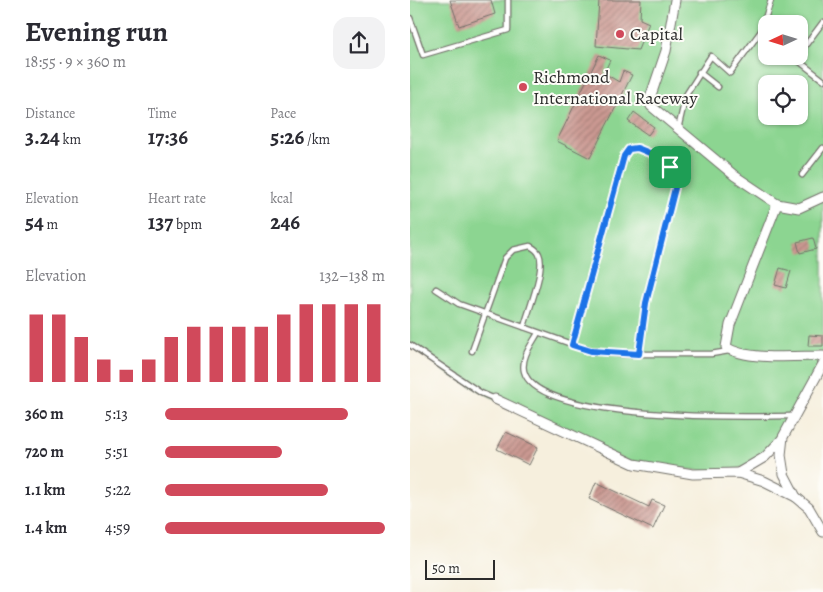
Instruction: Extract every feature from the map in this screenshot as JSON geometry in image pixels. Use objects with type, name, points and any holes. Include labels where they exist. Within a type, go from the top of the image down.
[{"type":"street","points":[[675,0],[666,51],[649,100],[650,106],[735,176],[777,204],[799,208],[823,197]]},
{"type":"street","points":[[777,204],[730,325],[726,347],[730,350],[765,355],[823,356]]},
{"type":"street","points":[[738,473],[765,457],[782,440],[823,364]]},
{"type":"street","points":[[495,399],[634,464],[693,474],[738,473],[764,481],[796,497],[809,508],[823,532]]},
{"type":"street","points":[[782,440],[782,468],[796,497]]},
{"type":"lane","points":[[410,18],[423,55],[508,30],[508,0]]},
{"type":"lane","points":[[766,15],[771,0]]},
{"type":"lane","points":[[808,41],[823,22]]},
{"type":"lane","points":[[678,129],[686,94],[711,56],[730,73],[758,35]]},
{"type":"lane","points":[[806,65],[823,80]]},
{"type":"lane","points":[[699,72],[718,87]]},
{"type":"lane","points":[[572,345],[624,156],[629,149],[637,148],[663,159],[675,177],[675,188],[646,303],[639,354]]},
{"type":"lane","points":[[802,174],[823,148]]},
{"type":"lane","points":[[472,351],[505,258],[513,250],[530,246],[538,251],[541,259],[539,276],[524,327]]},
{"type":"lane","points":[[436,289],[459,304],[591,351],[639,354],[711,354],[730,350]]},
{"type":"lane","points":[[538,333],[524,360],[524,371],[529,380],[539,389],[579,402],[615,410],[710,417],[795,416]]},
{"type":"lane","points":[[410,345],[481,393],[495,399]]},
{"type":"green space","points":[[410,0],[823,0],[823,364],[783,437],[755,464],[722,473],[634,464],[495,399],[447,373],[410,342]]},
{"type":"building","points":[[450,0],[491,0],[495,14],[459,26]]},
{"type":"building","name":"Capital","points":[[599,0],[641,0],[640,19],[649,23],[638,50],[596,46]]},
{"type":"building","points":[[599,55],[610,60],[604,73],[619,82],[623,71],[632,75],[590,158],[557,141]]},
{"type":"building","points":[[634,112],[654,127],[648,135],[628,121]]},
{"type":"building","points":[[813,238],[816,249],[800,253],[797,242]]},
{"type":"building","points":[[780,268],[791,271],[786,288],[775,285]]},
{"type":"building","points":[[809,335],[823,336],[823,346],[808,346]]},
{"type":"building","points":[[506,432],[538,447],[529,465],[497,449]]},
{"type":"building","points":[[596,482],[649,507],[652,500],[664,505],[653,529],[589,499]]},
{"type":"place","name":"Capital","points":[[620,34]]},
{"type":"place","name":"Richmond International Raceway","points":[[523,87]]},
{"type":"route","points":[[637,148],[663,159],[670,167],[675,177],[675,188],[646,303],[639,354],[591,351],[572,345],[624,156],[629,149],[637,148]]}]
